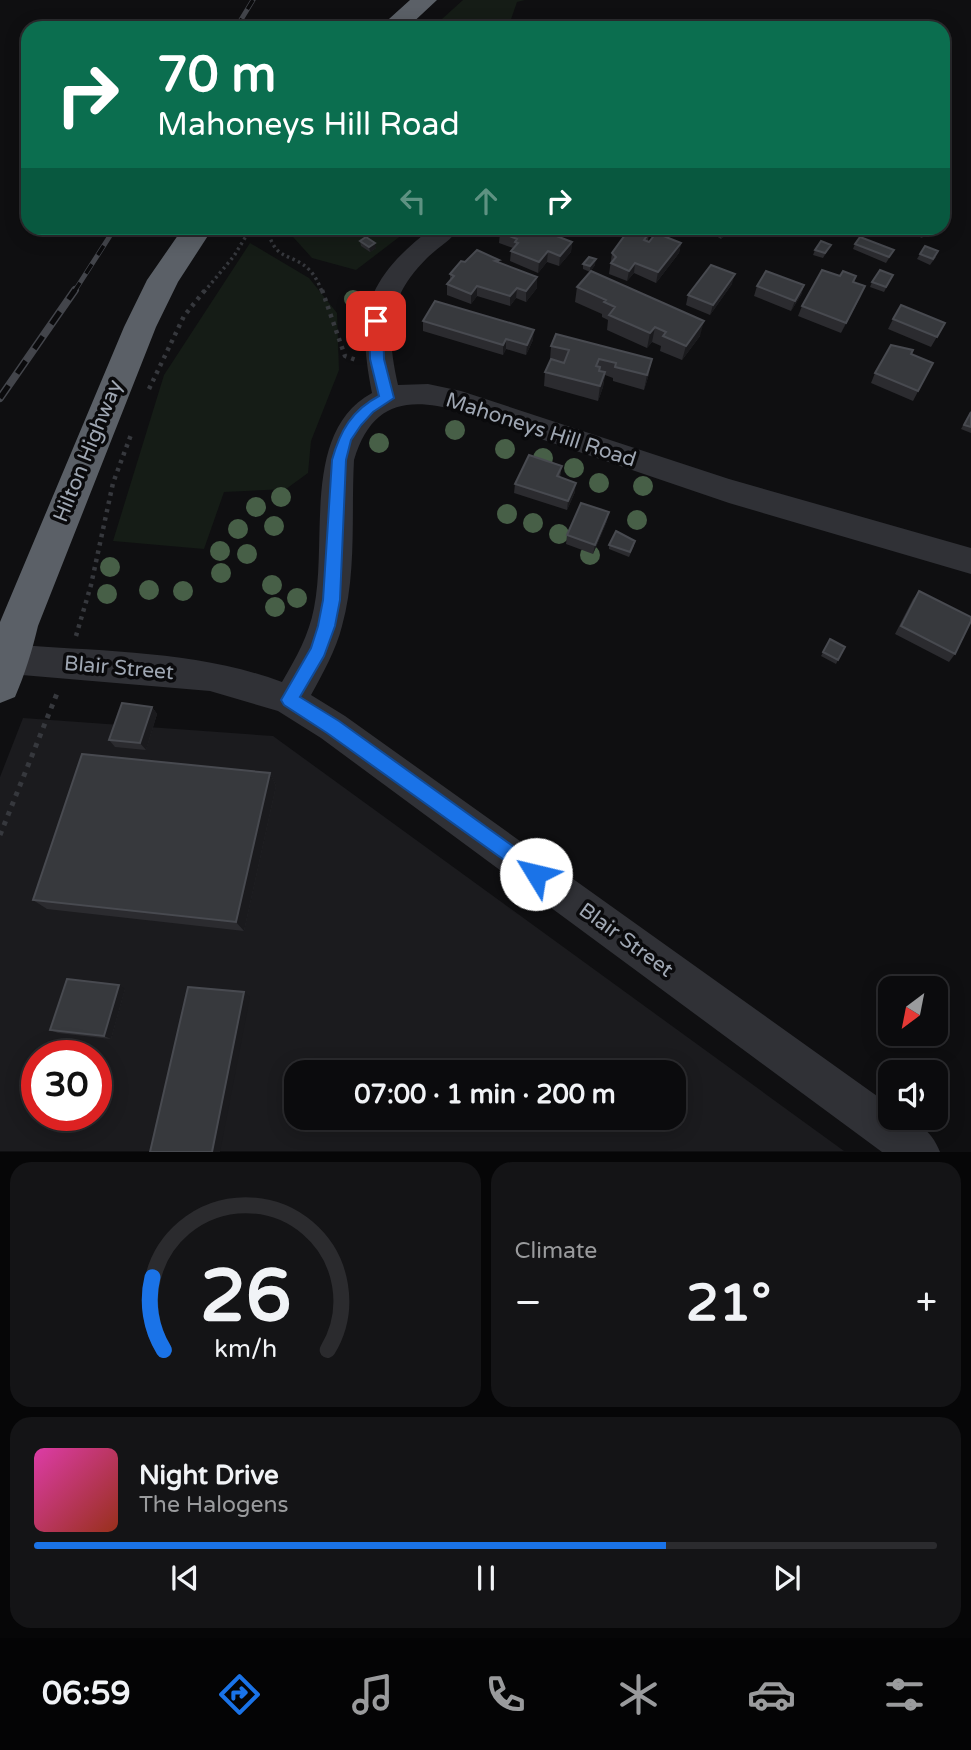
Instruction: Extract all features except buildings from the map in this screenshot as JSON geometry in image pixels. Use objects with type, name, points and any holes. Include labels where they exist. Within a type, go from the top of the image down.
[{"type":"highway","points":[[400,21],[425,0]]},
{"type":"highway","name":"Hilton Highway","points":[[5,672],[18,626],[124,363],[163,280],[193,235]]},
{"type":"street","points":[[387,398],[377,359],[376,321],[387,291],[402,265],[438,235]]},
{"type":"street","name":"Mahoneys Hill Road","points":[[290,700],[318,651],[327,626],[331,600],[339,460],[344,439],[355,421],[368,408],[387,398],[421,393],[441,396],[580,439],[650,466],[971,561]]},
{"type":"street","name":"Blair Street","points":[[5,672],[211,676],[252,686],[290,700],[333,727],[919,1152]]},
{"type":"path","points":[[144,398],[184,316],[234,256],[247,235]]},
{"type":"path","points":[[270,235],[273,245],[279,251],[303,262],[316,274],[345,356],[367,360]]},
{"type":"path","points":[[76,635],[91,585],[113,483],[135,422]]},
{"type":"path","points":[[0,835],[58,691]]},
{"type":"shaded area","points":[[463,0],[525,0],[517,2],[510,21],[440,21]]},
{"type":"shaded area","points":[[291,235],[402,235],[356,270],[312,258]]},
{"type":"shaded area","points":[[250,243],[309,278],[337,313],[339,370],[311,441],[308,473],[286,489],[224,492],[204,549],[113,541],[164,375]]},
{"type":"shaded area","points":[[23,718],[273,736],[844,1151],[0,1151],[0,777]]},
{"type":"railway","points":[[240,21],[253,0]]},
{"type":"railway","points":[[74,292],[111,235]]},
{"type":"railway","points":[[0,398],[75,290]]},
{"type":"route","points":[[376,321],[377,359],[387,398],[368,408],[355,421],[344,439],[337,482],[331,600],[327,626],[318,651],[290,700],[333,727],[536,874]]}]
